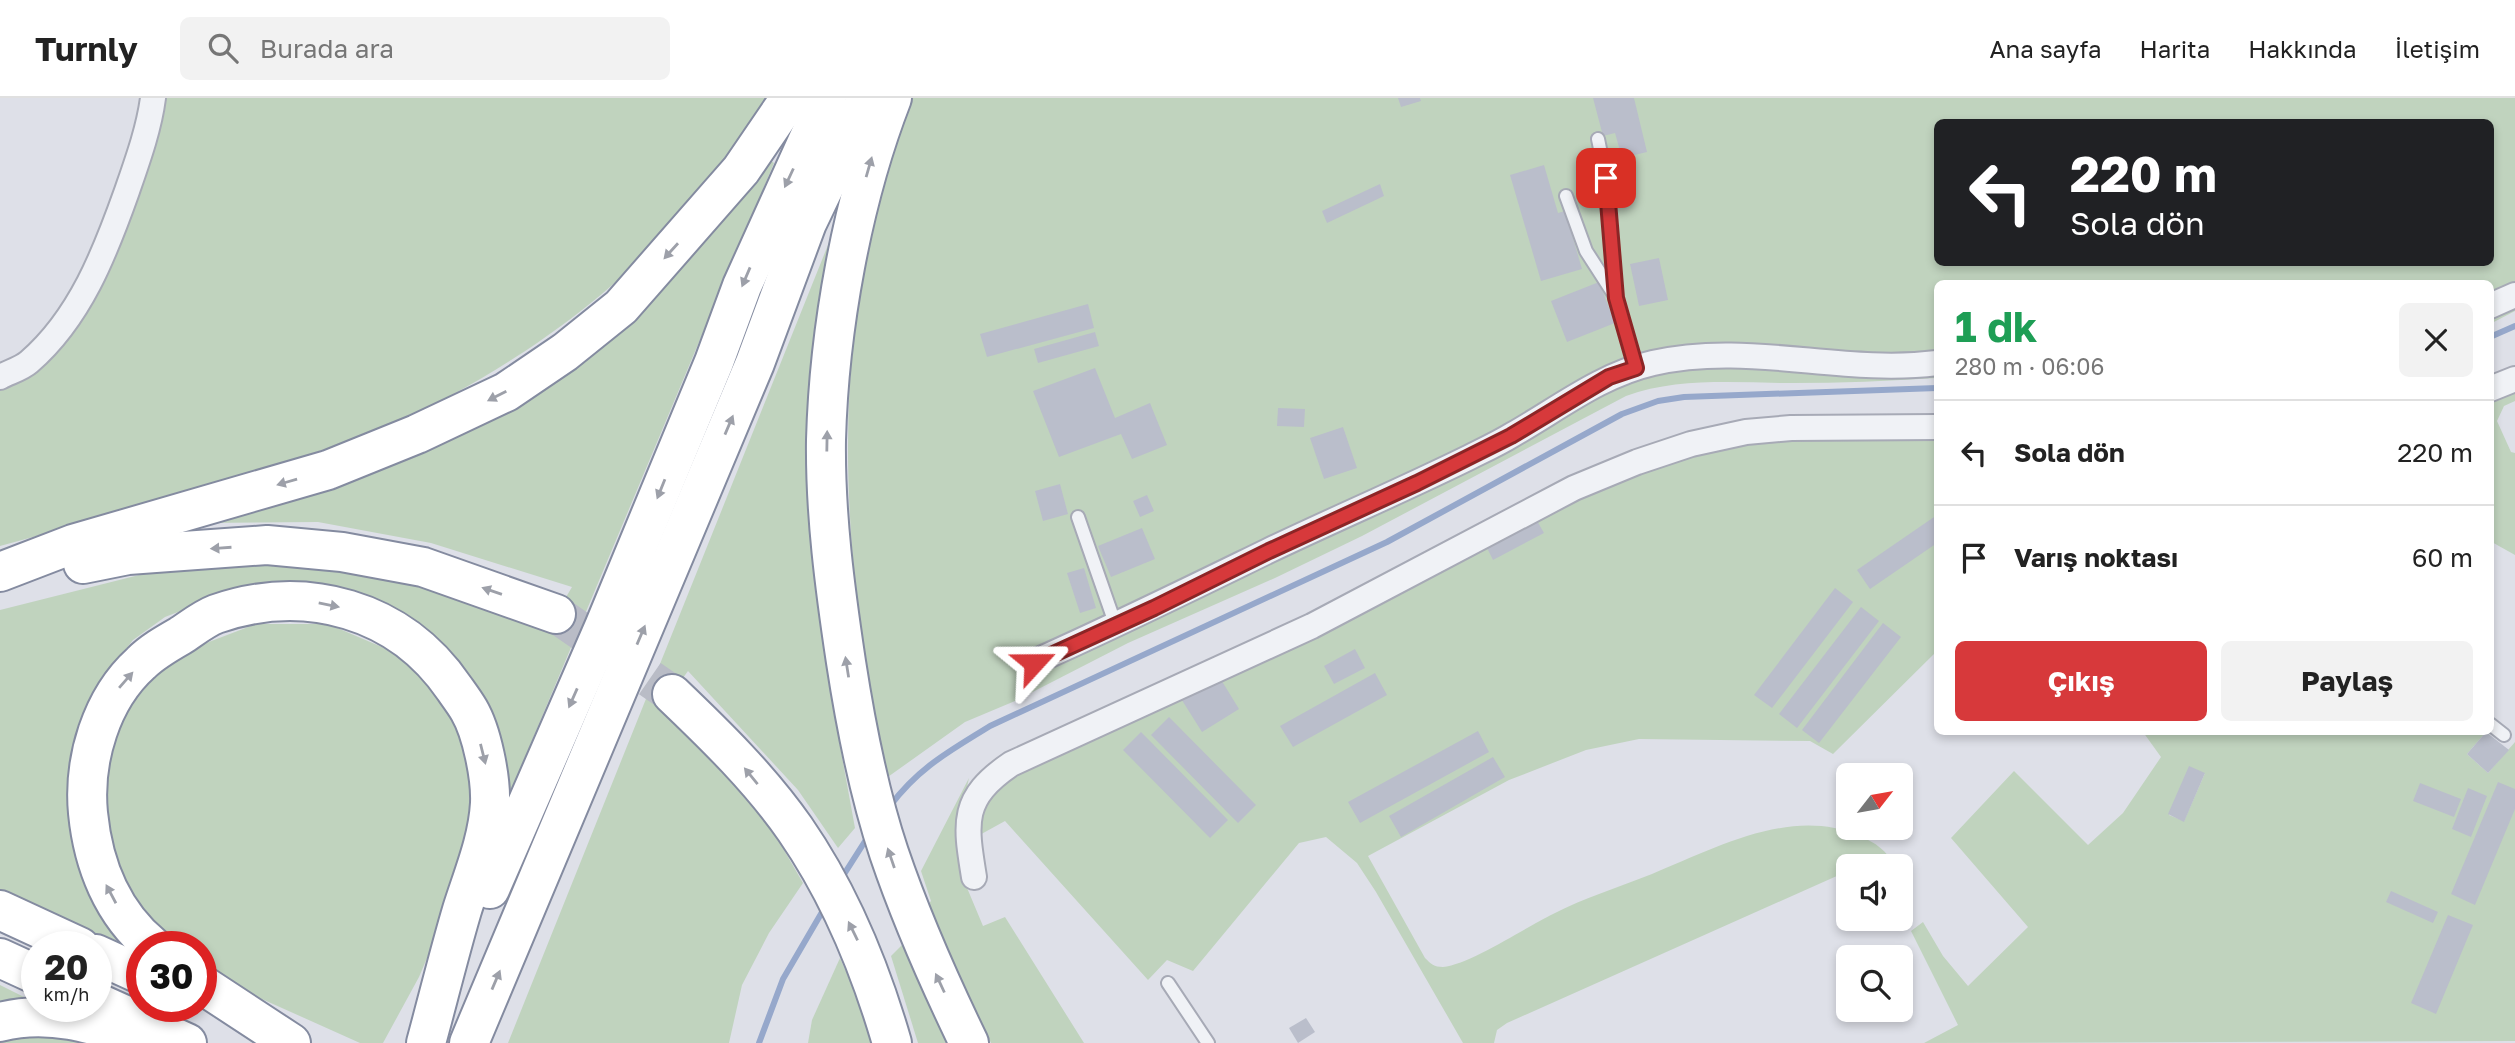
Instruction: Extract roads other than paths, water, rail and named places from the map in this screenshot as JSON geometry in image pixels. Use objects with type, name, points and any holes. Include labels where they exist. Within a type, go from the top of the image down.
[{"type":"highway","points":[[0,572],[73,544],[328,470],[417,434],[506,392],[565,352],[621,307],[724,190],[790,98]]},
{"type":"highway","points":[[426,1043],[604,627],[714,362],[742,286],[827,98]]},
{"type":"highway","points":[[469,1043],[755,363],[807,223],[867,98]]},
{"type":"highway","points":[[892,98],[880,127],[851,233],[833,349],[826,441],[831,538],[857,735],[888,850],[914,922],[969,1043]]},
{"type":"highway","points":[[0,580],[128,555],[267,545],[342,552],[422,567],[556,614]]},
{"type":"highway","points":[[136,931],[116,905],[102,877],[90,834],[86,793],[90,756],[117,690],[140,664],[213,615],[257,603],[301,600],[350,609],[398,630],[441,669],[470,712],[485,757],[490,802],[481,855],[462,912],[426,1043]]},
{"type":"highway","points":[[672,694],[729,748],[795,829],[857,938],[892,1043]]},
{"type":"highway","points":[[0,910],[45,931]]},
{"type":"highway","points":[[0,958],[21,968]]},
{"type":"highway","points":[[217,994],[291,1043]]},
{"type":"highway","points":[[112,1009],[187,1043]]},
{"type":"highway","points":[[217,1010],[291,1043]]},
{"type":"highway","points":[[0,1022],[46,1016],[93,1024],[152,1043]]},
{"type":"street","points":[[0,377],[27,364],[58,332],[82,297],[113,230],[136,167],[153,98]]},
{"type":"street","points":[[2494,304],[2515,295]]},
{"type":"street","points":[[1034,663],[1441,471],[1511,436],[1609,377],[1636,368],[1688,357],[1751,354],[1865,367],[1934,363]]},
{"type":"street","points":[[2494,387],[2515,379]]},
{"type":"street","points":[[974,877],[968,838],[969,816],[974,799],[989,780],[1011,764],[1312,626],[1574,488],[1669,451],[1746,432],[1791,428],[1934,426]]},
{"type":"lane","points":[[1598,139],[1606,178],[1616,298],[1636,368]]},
{"type":"lane","points":[[1566,196],[1586,251],[1616,298]]},
{"type":"lane","points":[[1078,517],[1116,626]]},
{"type":"lane","points":[[2494,727],[2504,735]]},
{"type":"lane","points":[[1168,983],[1208,1043]]},
{"type":"waterway","points":[[2494,335],[2515,326]]},
{"type":"waterway","points":[[890,806],[924,770],[990,726],[1387,542],[1622,414],[1658,401],[1684,397],[1934,388]]},
{"type":"waterway","points":[[841,879],[869,835]]},
{"type":"waterway","points":[[759,1043],[783,979],[825,907]]},
{"type":"tunnel","points":[[556,614],[672,694]]}]
